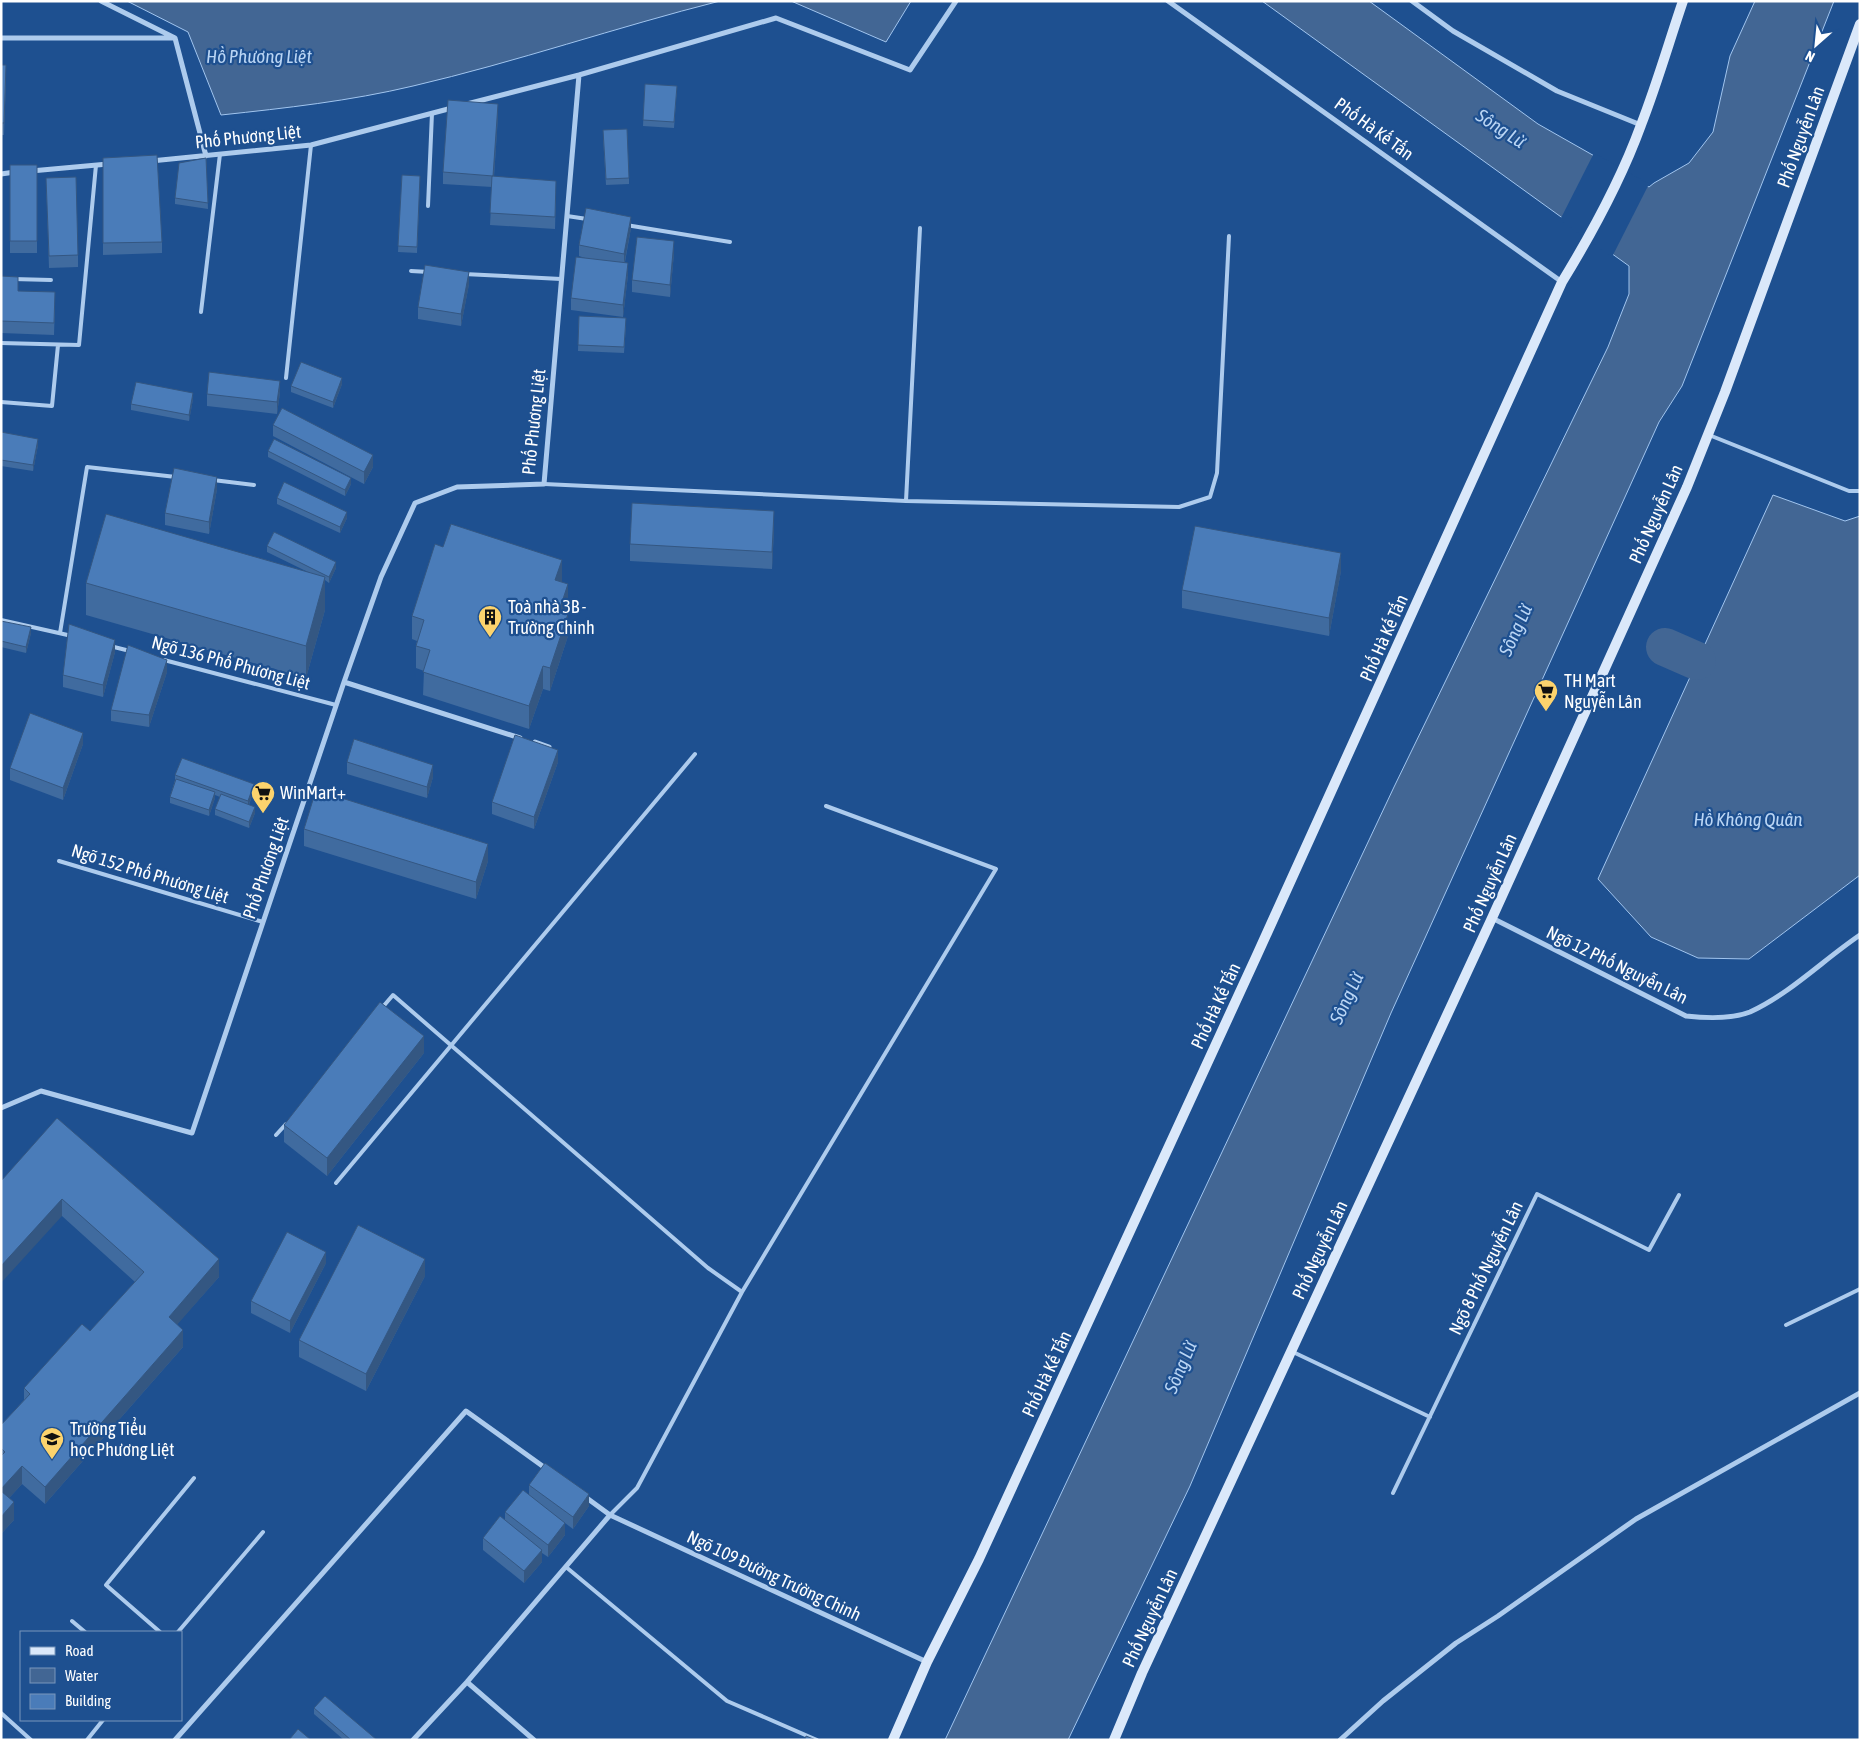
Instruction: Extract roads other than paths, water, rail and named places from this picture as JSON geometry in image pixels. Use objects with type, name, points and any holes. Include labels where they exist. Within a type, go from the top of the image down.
[{"type":"street","points":[[101,1],[176,38],[206,156]]},
{"type":"street","points":[[579,75],[776,18],[910,70],[956,1]]},
{"type":"street","name":"Phố Hà Kế Tấn","points":[[1168,1],[1562,282]]},
{"type":"street","points":[[1412,1],[1453,30],[1557,91],[1641,126]]},
{"type":"street","name":"Phố Hà Kế Tấn","points":[[893,1740],[927,1662],[979,1559],[1257,955],[1562,282],[1585,243],[1623,166],[1641,126],[1683,1]]},
{"type":"street","name":"Phố Nguyễn Lân","points":[[1114,1740],[1142,1673],[1492,918],[1709,435],[1860,24]]},
{"type":"street","points":[[1,38],[176,38]]},
{"type":"street","name":"Phố Phương Liệt","points":[[1,1108],[42,1091],[192,1133],[262,922],[381,577],[415,503],[457,487],[544,484],[579,75],[311,145],[142,162]]},
{"type":"street","points":[[1,174],[114,164]]},
{"type":"street","points":[[344,682],[548,747]]},
{"type":"street","name":"Ngõ 12 Phố Nguyễn Lân","points":[[1492,918],[1686,1016],[1710,1019],[1748,1012],[1789,989],[1860,935]]},
{"type":"street","points":[[1340,1740],[1383,1701],[1456,1643],[1498,1616],[1636,1519],[1860,1393]]},
{"type":"street","points":[[175,1740],[466,1412],[554,1475]]},
{"type":"street","name":"Ngõ 109 Đường Trường Chinh","points":[[578,1492],[610,1515],[927,1662]]},
{"type":"street","points":[[412,1740],[467,1682],[610,1515]]},
{"type":"street","points":[[467,1682],[534,1740]]},
{"type":"lane","points":[[428,206],[432,113]]},
{"type":"lane","points":[[286,378],[311,145]]},
{"type":"lane","points":[[201,312],[220,154]]},
{"type":"lane","points":[[1,343],[79,345],[96,165]]},
{"type":"lane","points":[[567,216],[596,220]]},
{"type":"lane","points":[[624,225],[730,242]]},
{"type":"lane","points":[[906,500],[920,228]]},
{"type":"lane","points":[[544,484],[906,500],[1179,507],[1210,497],[1217,473],[1229,236]]},
{"type":"lane","points":[[411,270],[439,272]]},
{"type":"lane","points":[[458,273],[561,279]]},
{"type":"lane","points":[[11,279],[51,280]]},
{"type":"lane","points":[[1,402],[52,406],[58,345]]},
{"type":"lane","points":[[1709,435],[1849,491],[1860,491]]},
{"type":"lane","points":[[60,633],[87,467],[185,478]]},
{"type":"lane","points":[[205,480],[254,485]]},
{"type":"lane","points":[[1,620],[79,638]]},
{"type":"lane","name":"Ngõ 136 Phố Phương Liệt","points":[[108,645],[136,653]]},
{"type":"lane","name":"Ngõ 136 Phố Phương Liệt","points":[[156,658],[336,705]]},
{"type":"lane","points":[[336,1183],[695,754]]},
{"type":"lane","points":[[610,1515],[637,1488],[742,1292],[996,869],[826,806]]},
{"type":"lane","name":"Ngõ 152 Phố Phương Liệt","points":[[59,861],[262,922]]},
{"type":"lane","points":[[374,1017],[393,994],[708,1268],[742,1292]]},
{"type":"lane","points":[[276,1135],[289,1120]]},
{"type":"lane","name":"Ngõ 8 Phố Nguyễn Lân","points":[[1393,1493],[1537,1194],[1649,1250],[1679,1195]]},
{"type":"lane","points":[[1786,1325],[1860,1288]]},
{"type":"lane","points":[[1292,1351],[1430,1417]]},
{"type":"lane","points":[[159,1631],[106,1585],[194,1478]]},
{"type":"lane","points":[[179,1631],[263,1532]]},
{"type":"lane","points":[[566,1567],[726,1701],[817,1740]]},
{"type":"lane","points":[[72,1621],[84,1631]]},
{"type":"lane","points":[[1,1713],[31,1740]]},
{"type":"lane","points":[[87,1740],[103,1721]]},
{"type":"water","name":"Hồ Phương Liệt","points":[[127,1],[720,1],[452,77],[413,86],[342,100],[221,115],[188,32]]},
{"type":"water","points":[[791,1],[911,1],[886,42]]},
{"type":"water","name":"Sông Lừ","points":[[1262,1],[1369,1],[1538,124],[1649,187],[1689,163],[1713,132],[1730,56],[1755,1],[1834,1],[1682,386],[1659,422],[1391,1013],[1190,1486],[1068,1740],[945,1740],[1394,787],[1608,347],[1629,294],[1629,266]]},
{"type":"water","name":"Hồ Không Quân","points":[[1773,495],[1845,521],[1860,516],[1860,875],[1749,959],[1698,958],[1651,937],[1598,879]]},
{"type":"waterway","points":[[1665,647],[1697,661]]},
{"type":"place","name":"Toà nhà 3B - Trường Chinh","points":[[490,638]]},
{"type":"place","name":"TH Mart Nguyễn Lân","points":[[1546,712]]},
{"type":"place","name":"WinMart+","points":[[263,814]]},
{"type":"place","name":"Trường Tiểu học Phương Liệt","points":[[52,1460]]}]
